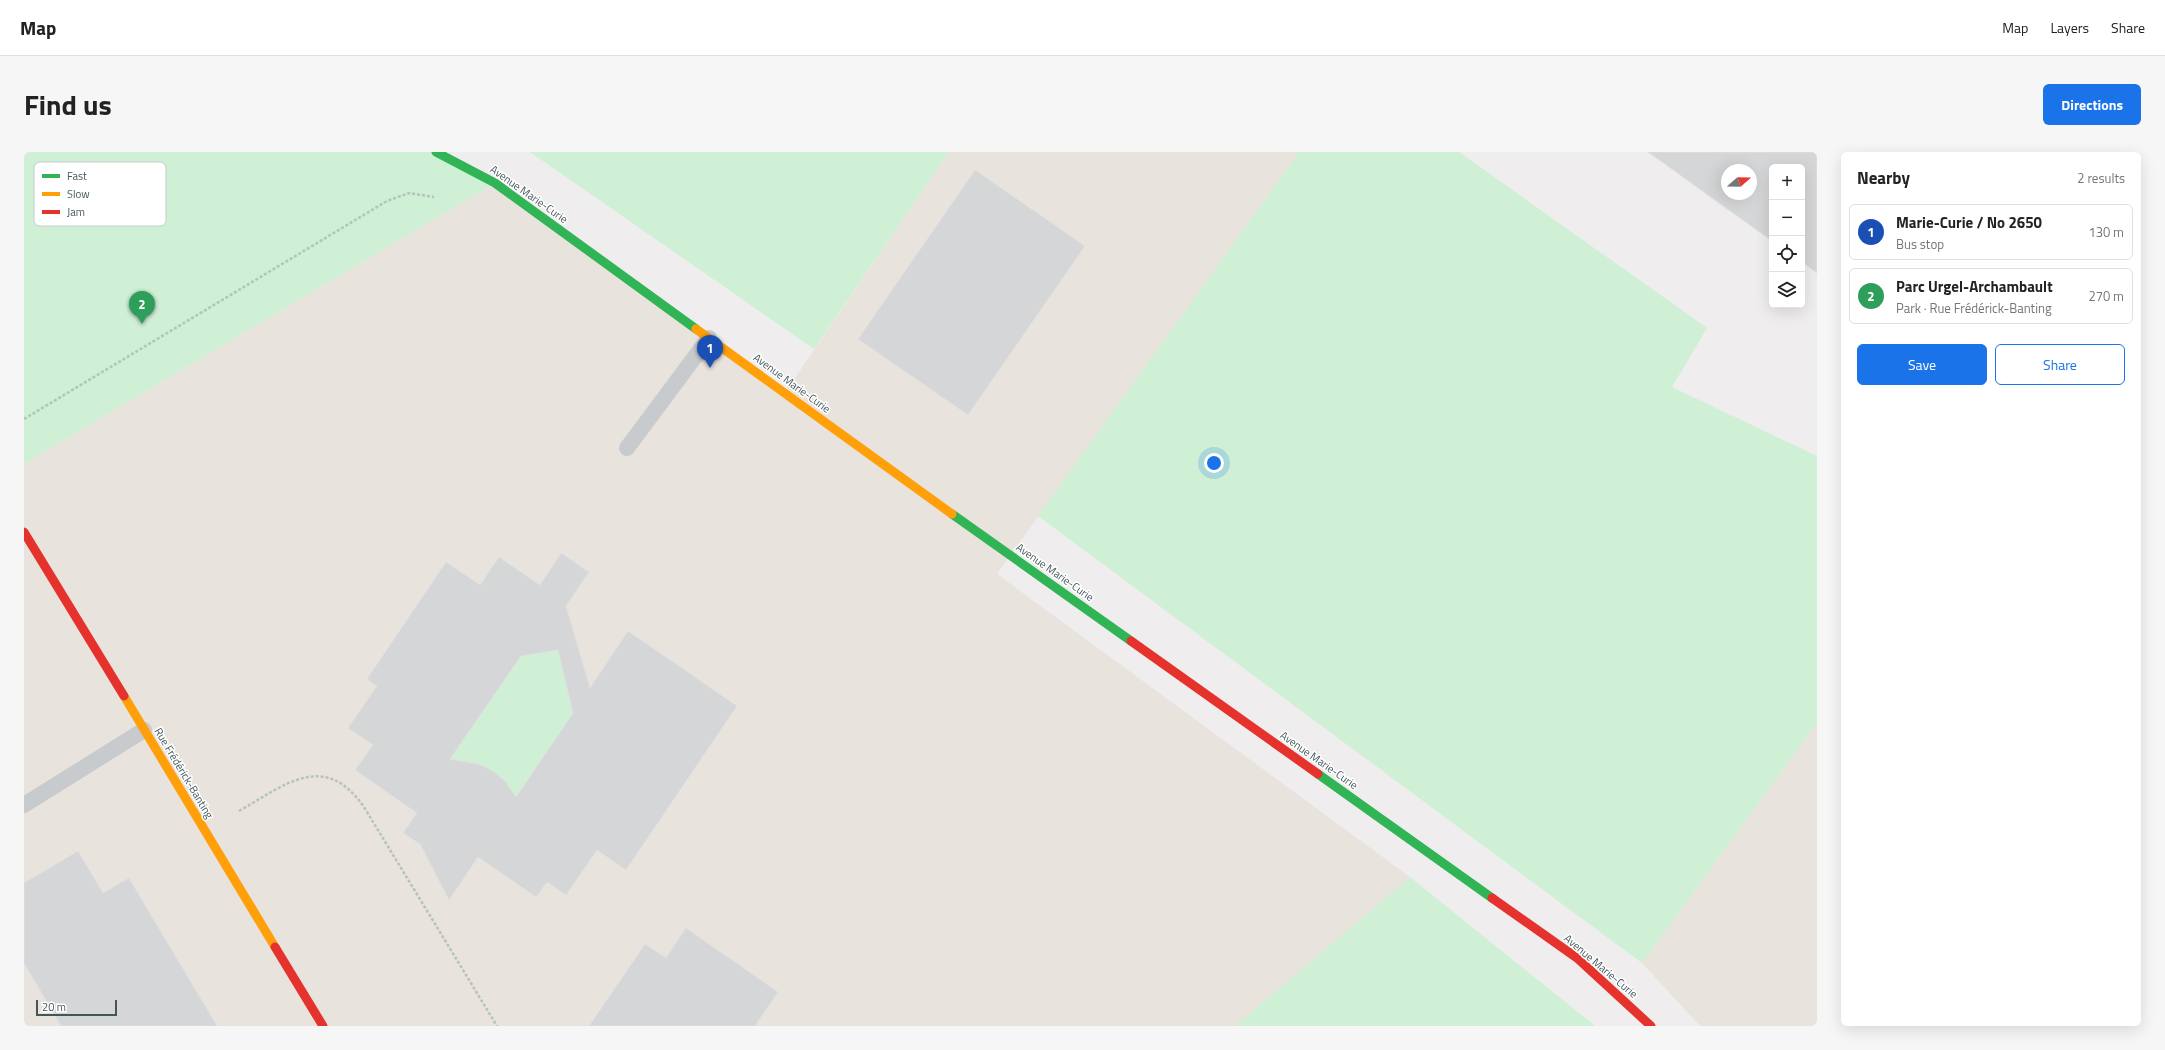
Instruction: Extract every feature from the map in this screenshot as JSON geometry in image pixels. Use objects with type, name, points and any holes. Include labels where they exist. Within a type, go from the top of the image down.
[{"type":"street","name":"Avenue Marie-Curie","points":[[436,152],[495,183],[709,338],[1576,958],[1651,1026]]},
{"type":"street","name":"Rue Frédérick-Banting","points":[[24,532],[323,1026]]},
{"type":"lane","points":[[627,448],[709,338]]},
{"type":"lane","points":[[24,805],[144,730]]},
{"type":"path","points":[[24,419],[387,201],[409,193],[434,196]]},
{"type":"path","points":[[239,811],[299,778],[312,776],[324,777],[346,786],[364,807],[497,1026]]},
{"type":"shaded area","points":[[949,152],[1299,152],[997,574],[1410,877],[1235,1026],[24,1026],[24,464],[495,183],[782,397]]},
{"type":"shaded area","points":[[1817,723],[1817,1026],[1700,1026],[1642,963]]},
{"type":"green space","points":[[24,152],[436,152],[495,183],[24,464]]},
{"type":"green space","points":[[530,152],[949,152],[814,349]]},
{"type":"green space","points":[[1299,152],[1459,152],[1707,328],[1672,387],[1817,456],[1817,723],[1642,963],[1038,516]]},
{"type":"green space","points":[[558,650],[573,713],[516,797],[502,780],[488,769],[471,763],[450,759],[521,656]]},
{"type":"green space","points":[[1410,877],[1595,1026],[1235,1026]]},
{"type":"building","points":[[1648,152],[1817,152],[1817,273],[1805,264],[1805,164],[1769,164],[1769,239]]},
{"type":"building","points":[[975,170],[1085,246],[968,415],[858,339]]},
{"type":"building","points":[[561,553],[589,572],[566,606],[590,688],[628,631],[737,706],[626,870],[597,850],[566,895],[547,882],[536,897],[478,857],[449,900],[420,844],[403,833],[417,813],[355,770],[373,745],[348,728],[377,686],[367,679],[446,562],[480,585],[499,557],[540,585]],"holes":[[[558,650],[573,713],[516,797],[505,781],[493,771],[479,764],[450,759],[521,656]]]},
{"type":"building","points":[[78,851],[103,893],[129,878],[217,1026],[61,1026],[24,963],[24,883]]},
{"type":"building","points":[[686,928],[778,992],[755,1026],[589,1026],[645,944],[666,958]]},
{"type":"traffic: fast","points":[[436,152],[495,183],[696,329]]},
{"type":"traffic: fast","points":[[952,514],[1131,641]]},
{"type":"traffic: fast","points":[[1318,774],[1492,898]]},
{"type":"traffic: slow","points":[[696,329],[952,514]]},
{"type":"traffic: slow","points":[[124,696],[275,947]]},
{"type":"traffic: jam","points":[[24,532],[124,696]]},
{"type":"traffic: jam","points":[[1131,641],[1318,774]]},
{"type":"traffic: jam","points":[[1492,898],[1577,958],[1651,1026]]},
{"type":"traffic: jam","points":[[275,947],[323,1026]]},
{"type":"place","name":"Parc Urgel-Archambault","points":[[142,324]]},
{"type":"place","name":"Marie-Curie / No 2650","points":[[710,368]]}]
